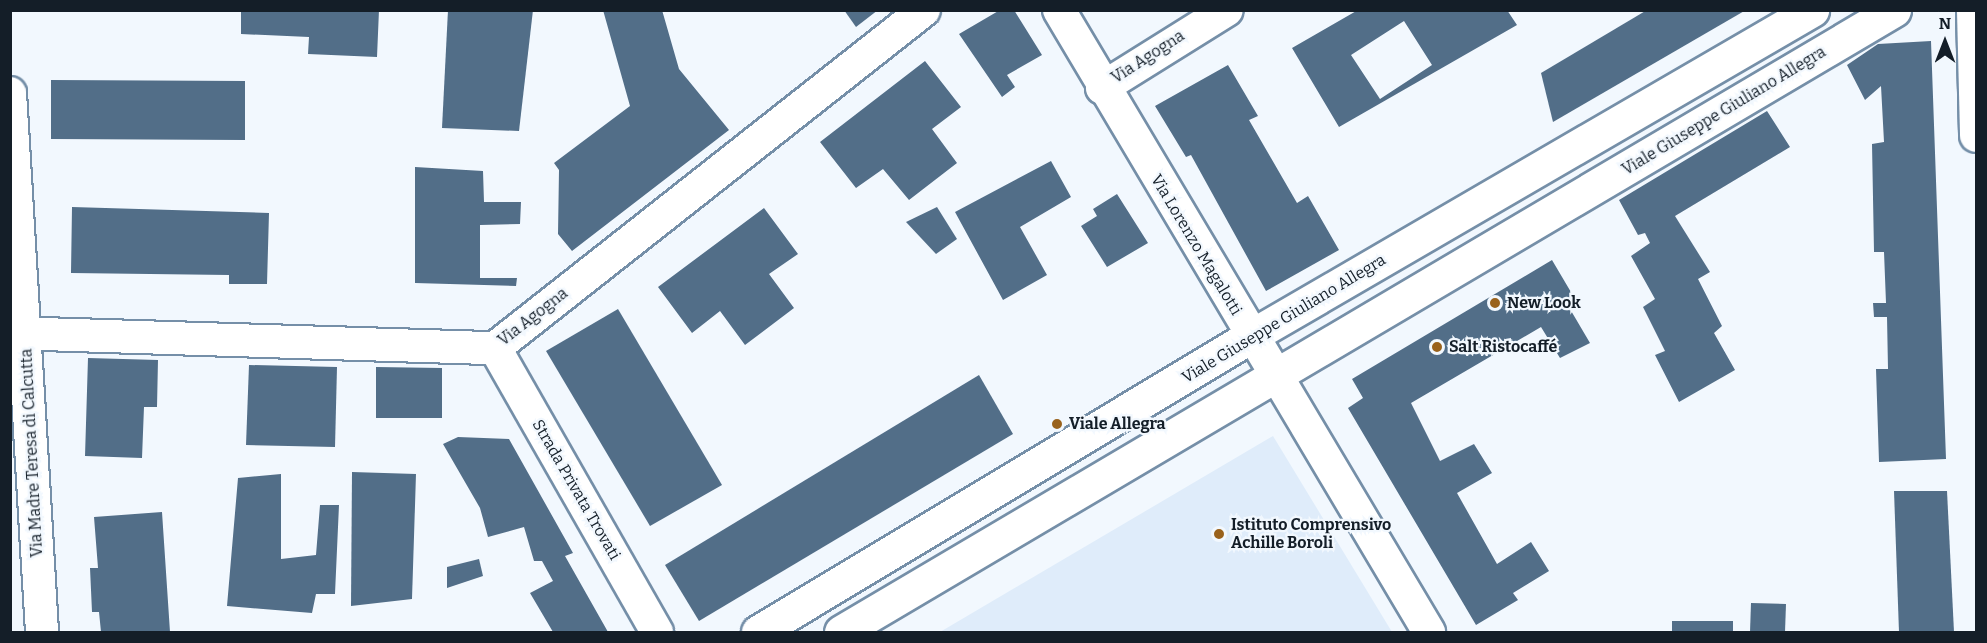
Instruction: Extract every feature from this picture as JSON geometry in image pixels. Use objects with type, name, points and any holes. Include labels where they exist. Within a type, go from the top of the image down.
[{"type":"street","name":"Via Agogna","points":[[18,334],[495,348],[924,10]]},
{"type":"street","name":"Via Lorenzo Magalotti","points":[[1059,10],[1102,88],[1429,633]]},
{"type":"street","name":"Via Agogna","points":[[1102,88],[1227,10]]},
{"type":"street","name":"Viale Giuseppe Giuliano Allegra","points":[[758,633],[1251,336],[1812,10]]},
{"type":"street","name":"Viale Giuseppe Giuliano Allegra","points":[[841,633],[1894,10]]},
{"type":"street","points":[[1972,10],[1977,135]]},
{"type":"street","name":"Via Madre Teresa di Calcutta","points":[[10,93],[18,334],[42,633]]},
{"type":"street","name":"Strada Privata Trovati","points":[[495,348],[657,633]]},
{"type":"shaded area","name":"Istituto Comprensivo Achille Boroli","points":[[1273,436],[1392,632],[940,632]]},
{"type":"building","points":[[241,10],[379,10],[377,57],[308,54],[309,37],[241,34]]},
{"type":"building","points":[[448,10],[533,10],[519,131],[442,128]]},
{"type":"building","points":[[603,10],[662,10],[679,69],[729,130],[572,251],[558,234],[559,170],[554,163],[630,106]]},
{"type":"building","points":[[844,10],[878,10],[856,27]]},
{"type":"building","points":[[1000,10],[1014,10],[1042,55],[1007,75],[1015,87],[1002,97],[959,34]]},
{"type":"building","points":[[1358,10],[1507,10],[1517,25],[1339,127],[1292,48]],"holes":[[[1404,21],[1432,65],[1380,99],[1351,55]]]},
{"type":"building","points":[[1647,10],[1746,10],[1553,122],[1541,73]]},
{"type":"building","points":[[1931,41],[1946,459],[1879,462],[1876,369],[1888,369],[1887,317],[1874,317],[1873,303],[1886,303],[1884,252],[1874,252],[1872,144],[1884,142],[1881,86],[1865,100],[1847,65],[1878,44]]},
{"type":"building","points":[[925,61],[961,107],[932,129],[957,163],[909,200],[883,169],[856,188],[820,142]]},
{"type":"building","points":[[1228,65],[1258,116],[1249,120],[1297,203],[1308,196],[1339,250],[1266,291],[1191,155],[1186,157],[1155,106]]},
{"type":"building","points":[[51,80],[245,81],[245,140],[51,139]]},
{"type":"building","points":[[1767,111],[1790,147],[1675,216],[1710,272],[1698,279],[1722,326],[1714,333],[1735,370],[1679,402],[1655,355],[1665,351],[1643,307],[1655,299],[1631,256],[1650,243],[1645,233],[1638,235],[1619,200]]},
{"type":"building","points":[[1051,161],[1071,197],[1020,227],[1047,275],[1003,300],[955,212]]},
{"type":"building","points":[[415,167],[483,171],[484,202],[521,202],[520,224],[480,225],[480,278],[517,278],[516,286],[415,283]]},
{"type":"building","points":[[1117,194],[1148,243],[1107,267],[1081,226],[1097,216],[1093,209]]},
{"type":"building","points":[[72,207],[269,213],[267,284],[229,284],[229,275],[71,273]]},
{"type":"building","points":[[937,207],[957,239],[936,254],[906,222]]},
{"type":"building","points":[[764,208],[798,254],[769,274],[794,308],[745,345],[720,311],[692,333],[658,287]]},
{"type":"building","points":[[1552,260],[1578,304],[1570,309],[1590,343],[1560,358],[1541,327],[1411,403],[1440,461],[1474,444],[1492,473],[1457,493],[1497,564],[1531,542],[1549,571],[1513,593],[1518,600],[1476,625],[1348,408],[1363,398],[1352,379]]},
{"type":"building","points":[[618,309],[722,485],[650,526],[546,351]]},
{"type":"building","points":[[88,358],[158,360],[157,407],[144,407],[142,458],[85,456]]},
{"type":"building","points":[[249,365],[337,367],[335,447],[246,445]]},
{"type":"building","points":[[376,367],[442,368],[442,418],[376,418]]},
{"type":"building","points":[[979,375],[1013,434],[699,621],[665,565]]},
{"type":"building","points":[[458,437],[509,439],[573,553],[565,556],[608,632],[553,632],[530,593],[553,581],[542,561],[534,561],[524,527],[488,537],[480,508],[443,444]]},
{"type":"building","points":[[352,472],[416,474],[412,599],[351,606]]},
{"type":"building","points":[[281,474],[281,559],[316,555],[320,505],[339,505],[335,594],[316,594],[312,613],[227,606],[238,478]]},
{"type":"building","points":[[1894,491],[1947,491],[1954,632],[1899,632]]},
{"type":"building","points":[[162,512],[170,632],[101,632],[99,612],[92,612],[90,568],[98,568],[94,517]]},
{"type":"building","points":[[479,559],[483,576],[447,588],[447,567]]},
{"type":"building","points":[[1751,603],[1786,604],[1785,632],[1750,632]]},
{"type":"building","points":[[1672,621],[1733,621],[1733,632],[1672,632]]},
{"type":"place","name":"New Look","points":[[1495,303]]},
{"type":"place","name":"Salt Ristocaffé","points":[[1437,347]]},
{"type":"place","name":"Viale Allegra","points":[[1057,424]]},
{"type":"place","name":"Istituto Comprensivo Achille Boroli","points":[[1219,534]]}]
